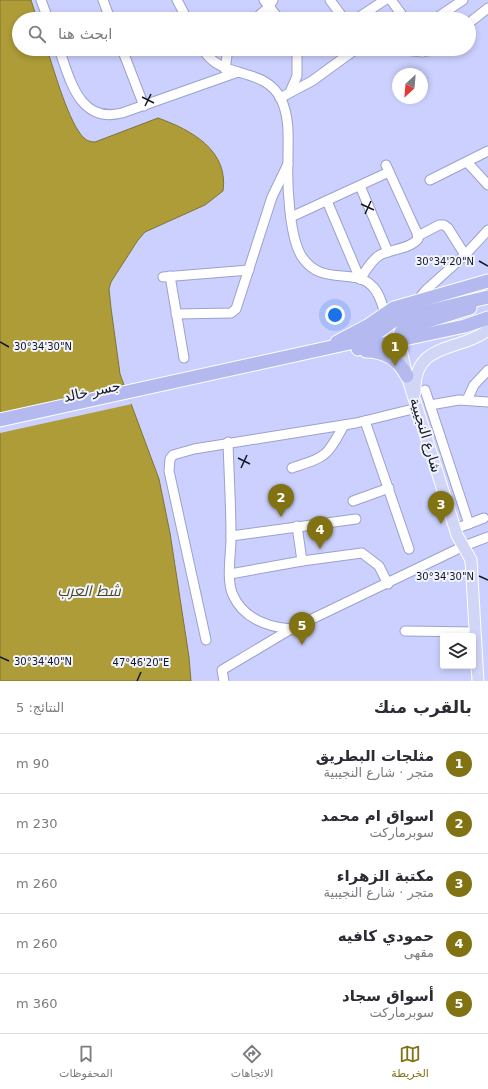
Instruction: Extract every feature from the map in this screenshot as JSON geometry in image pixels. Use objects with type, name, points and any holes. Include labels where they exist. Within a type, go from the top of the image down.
[{"type":"highway","points":[[330,348],[343,338],[369,325],[385,313],[400,306],[488,281]]},
{"type":"highway","points":[[399,341],[401,332],[406,328],[460,313],[486,298]]},
{"type":"highway","points":[[292,360],[330,348],[368,339],[392,322],[404,317],[486,298]]},
{"type":"highway","points":[[190,382],[292,360],[346,352],[399,341],[465,326],[488,318]]},
{"type":"highway","points":[[346,352],[374,352],[384,354],[398,363],[407,376]]},
{"type":"highway","name":"جسر خالد","points":[[0,420],[190,382]]},
{"type":"highway","name":"جسر خالد","points":[[0,427],[190,382]]},
{"type":"main road","points":[[417,406],[414,390],[416,376],[420,366],[426,358],[439,350],[470,341],[488,330]]},
{"type":"main road","name":"شارع النجيبية","points":[[399,341],[407,376],[455,529],[472,566],[478,681]]},
{"type":"street","points":[[41,0],[45,12]]},
{"type":"street","points":[[103,0],[107,12]]},
{"type":"street","points":[[177,0],[183,12]]},
{"type":"street","points":[[330,0],[339,12]]},
{"type":"street","points":[[367,12],[385,0]]},
{"type":"street","points":[[391,0],[400,12]]},
{"type":"street","points":[[442,12],[452,3],[463,0]]},
{"type":"street","points":[[261,12],[269,2],[275,12]]},
{"type":"street","points":[[476,17],[488,8]]},
{"type":"street","points":[[61,56],[71,83],[86,107],[99,113],[113,115],[144,106],[238,72]]},
{"type":"street","points":[[125,56],[144,106]]},
{"type":"street","points":[[208,56],[211,60],[225,69],[262,79],[268,83],[280,98],[288,124],[288,164],[291,217],[298,249],[309,265],[316,271],[325,274],[360,279],[374,287],[385,313]]},
{"type":"street","points":[[225,69],[227,56]]},
{"type":"street","points":[[290,92],[297,76],[297,56]]},
{"type":"street","points":[[280,98],[312,80],[346,56]]},
{"type":"street","points":[[430,180],[488,151]]},
{"type":"street","points":[[467,162],[488,185]]},
{"type":"street","points":[[176,314],[228,313],[234,311],[249,270],[272,197],[288,164]]},
{"type":"street","points":[[291,217],[360,186],[387,168],[418,236],[416,242],[388,252],[372,261],[360,279]]},
{"type":"street","points":[[360,186],[388,252]]},
{"type":"street","points":[[327,201],[360,279]]},
{"type":"street","points":[[418,236],[439,225],[444,225],[448,228],[465,255]]},
{"type":"street","points":[[417,302],[426,290],[465,255],[488,230]]},
{"type":"street","points":[[184,358],[176,314],[166,277],[249,270]]},
{"type":"street","points":[[467,400],[476,382],[488,370]]},
{"type":"street","points":[[476,382],[488,380]]},
{"type":"street","points":[[425,390],[469,524]]},
{"type":"street","points":[[430,405],[450,400],[488,402]]},
{"type":"street","points":[[206,640],[168,464],[173,455],[228,442],[364,421],[417,406]]},
{"type":"street","points":[[364,421],[389,488],[409,550]]},
{"type":"street","points":[[292,468],[324,456],[332,447],[344,425]]},
{"type":"street","points":[[228,442],[231,536],[229,585],[239,606],[246,613],[269,626],[291,629]]},
{"type":"street","points":[[353,501],[389,488]]},
{"type":"street","points":[[455,529],[484,518]]},
{"type":"street","points":[[231,536],[356,519]]},
{"type":"street","points":[[297,526],[302,561]]},
{"type":"street","points":[[224,681],[222,670],[291,629],[388,584],[464,546],[488,537]]},
{"type":"street","points":[[230,574],[302,561],[362,553],[379,566],[388,584]]},
{"type":"street","points":[[405,631],[476,632]]},
{"type":"water","name":"شط العرب","points":[[0,0],[31,0],[35,12],[12,12],[12,56],[49,56],[73,121],[78,131],[85,139],[95,142],[158,118],[183,129],[206,144],[214,153],[220,164],[223,177],[223,191],[205,205],[145,232],[138,240],[111,282],[109,289],[120,374],[159,479],[170,533],[189,657],[191,681],[0,681]]},
{"type":"pier","points":[[129,397],[132,404],[0,433],[0,415]]},
{"type":"place","name":"مثلجات البطريق","points":[[395,366]]},
{"type":"place","name":"اسواق ام محمد","points":[[281,517]]},
{"type":"place","name":"مكتبة الزهراء","points":[[441,524]]},
{"type":"place","name":"حمودي كافيه","points":[[320,549]]},
{"type":"place","name":"أسواق سجاد","points":[[302,645]]}]
